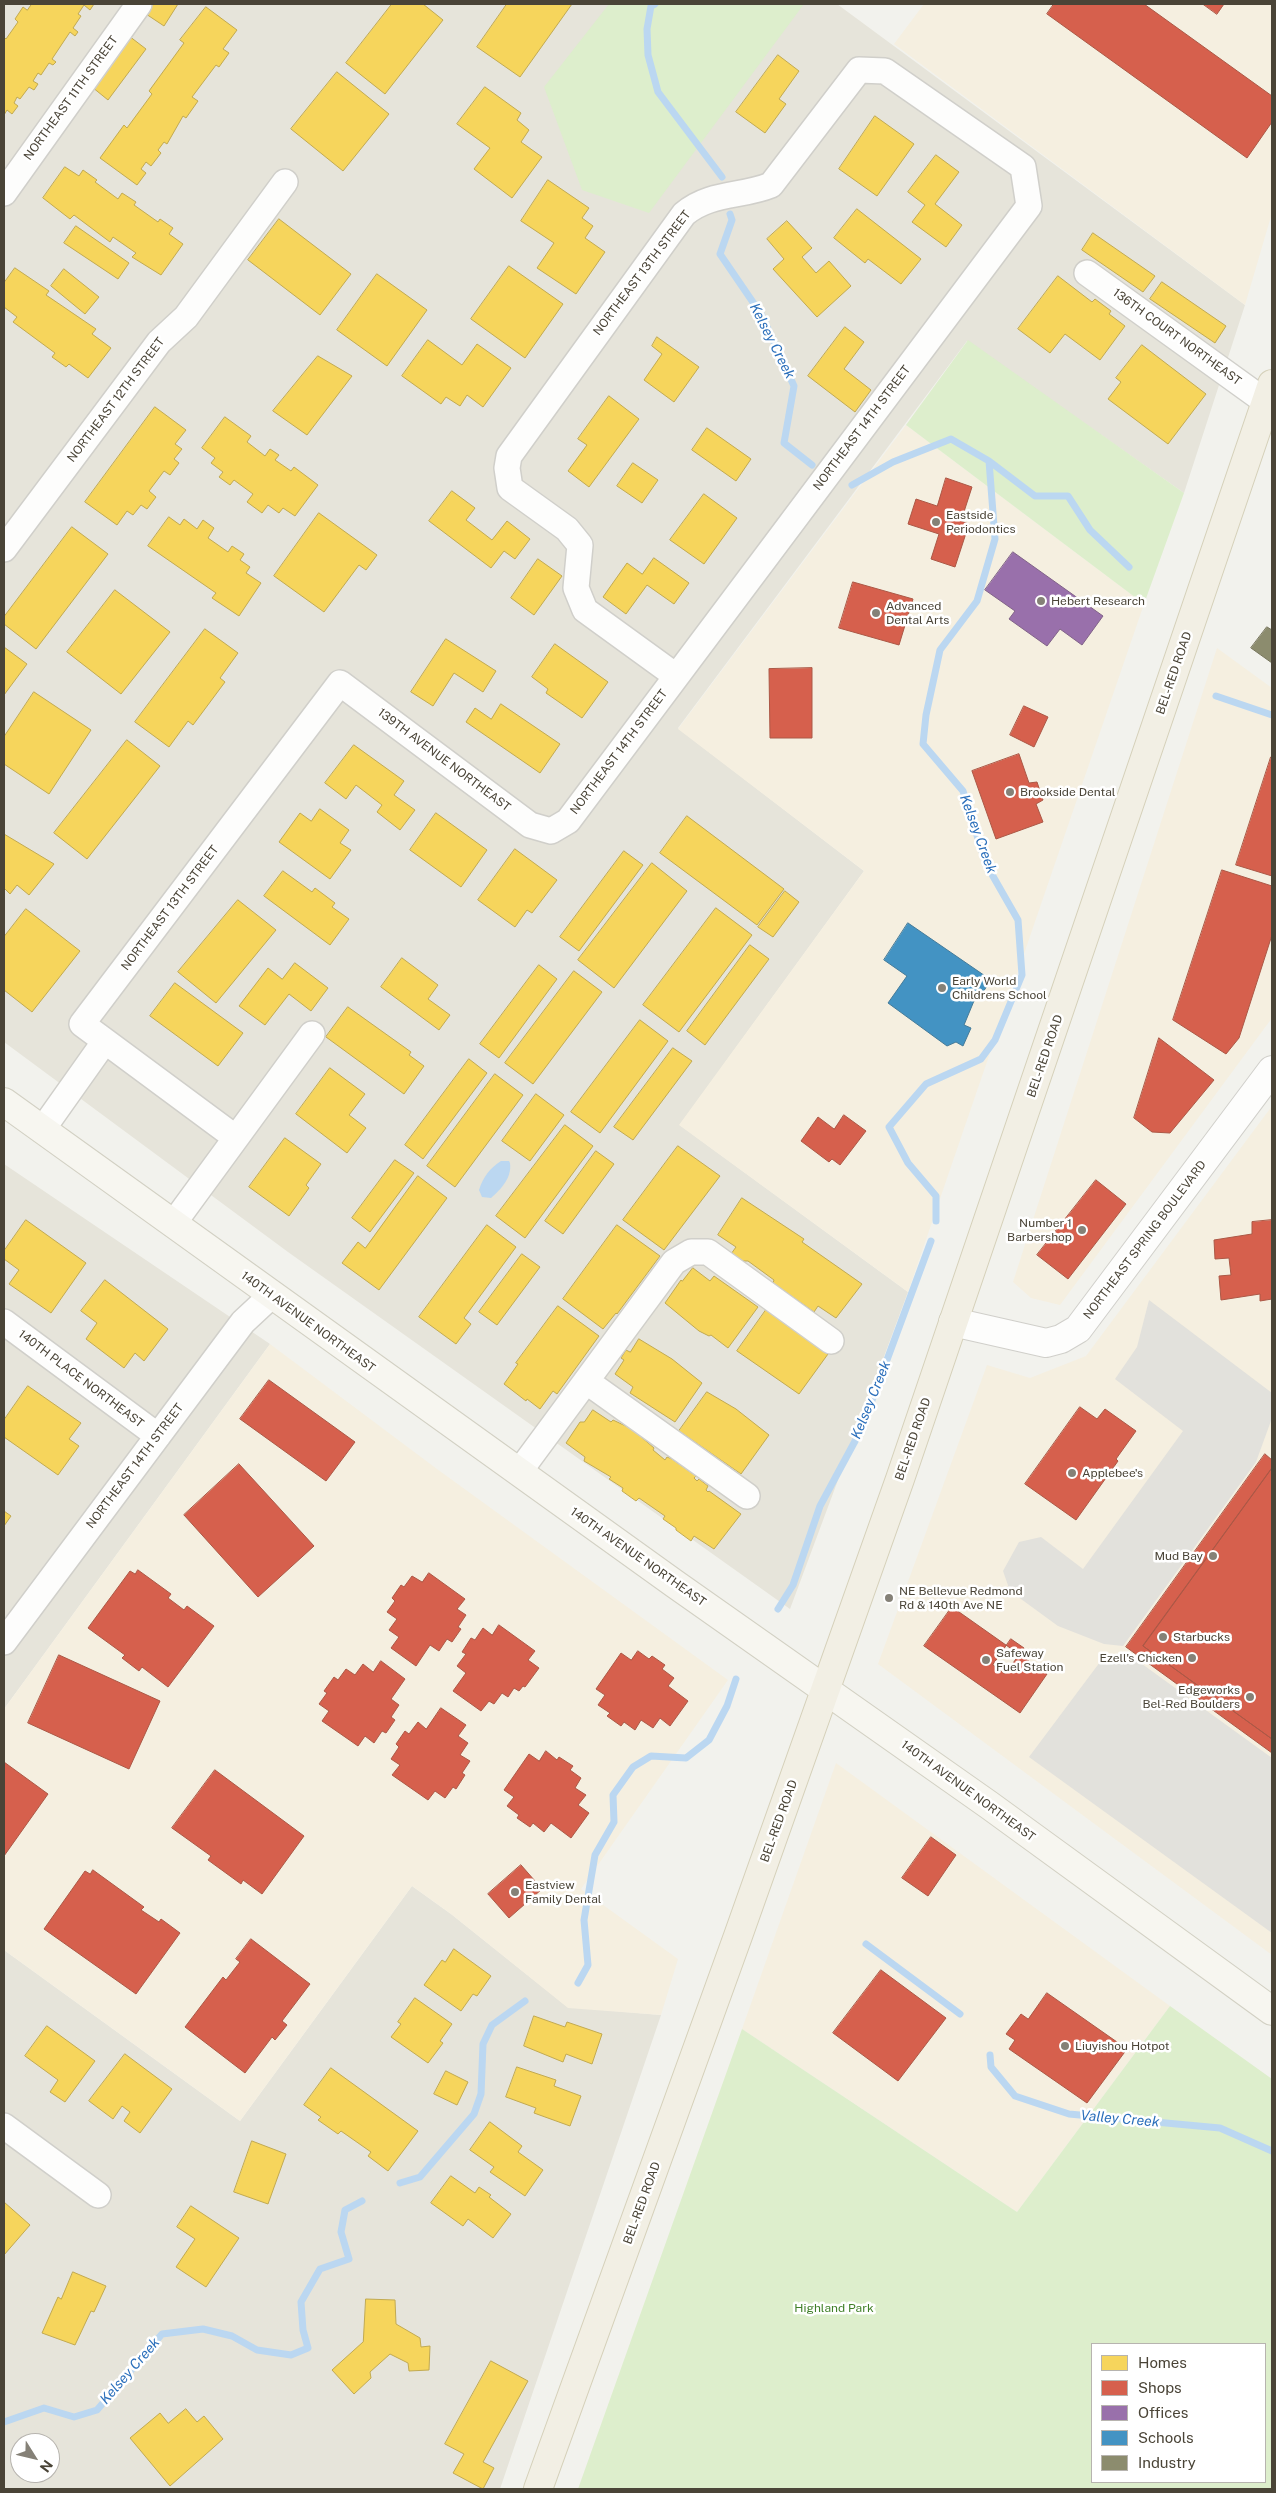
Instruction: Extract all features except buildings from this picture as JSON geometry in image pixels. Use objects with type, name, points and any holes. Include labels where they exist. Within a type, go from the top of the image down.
[{"type":"main road","name":"BEL-RED ROAD","points":[[538,2489],[826,1690],[1269,393]]},
{"type":"main road","name":"140TH AVENUE NORTHEAST","points":[[4,1102],[272,1296],[989,1805],[1272,2011]]},
{"type":"street","name":"NORTHEAST 11TH STREET","points":[[4,193],[140,4]]},
{"type":"street","name":"NORTHEAST 13TH STREET","points":[[676,676],[585,610],[576,588],[580,545],[567,529],[510,488],[508,456],[684,214],[706,199],[771,185],[859,70]]},
{"type":"street","name":"NORTHEAST 14TH STREET","points":[[551,831],[568,821],[1029,206],[1023,167],[885,72],[859,70]]},
{"type":"street","name":"NORTHEAST 12TH STREET","points":[[4,549],[159,342],[186,317],[285,182]]},
{"type":"street","name":"136TH COURT NORTHEAST","points":[[1087,273],[1269,393]]},
{"type":"street","name":"NORTHEAST 13TH STREET","points":[[105,1041],[82,1024],[340,683]]},
{"type":"street","name":"139TH AVENUE NORTHEAST","points":[[340,683],[530,825],[551,831]]},
{"type":"street","points":[[173,1224],[312,1034]]},
{"type":"street","points":[[42,1130],[105,1041],[236,1138]]},
{"type":"street","name":"NORTHEAST SPRING BOULEVARD","points":[[952,1322],[1046,1342],[1061,1339],[1078,1329],[1272,1070]]},
{"type":"street","points":[[519,1472],[674,1262],[691,1252],[708,1252],[831,1341]]},
{"type":"street","name":"NORTHEAST 14TH STREET","points":[[4,1642],[243,1322],[272,1296]]},
{"type":"street","name":"140TH PLACE NORTHEAST","points":[[4,1322],[158,1436]]},
{"type":"street","points":[[586,1380],[748,1496]]},
{"type":"street","points":[[4,2126],[98,2195]]},
{"type":"shaded area","points":[[4,4],[837,4],[1245,305],[1184,493],[967,341],[678,728],[864,871],[680,1125],[908,1292],[790,1609],[288,1252],[4,1042]]},
{"type":"shaded area","points":[[924,4],[1272,4],[1272,213],[1245,305],[894,44]]},
{"type":"shaded area","points":[[906,425],[1144,604],[908,1292],[679,1125],[864,871],[678,729]]},
{"type":"shaded area","points":[[1217,648],[1272,688],[1272,1018],[1060,1305],[1031,1298],[1013,1282]]},
{"type":"shaded area","points":[[1272,1106],[1272,1955],[878,1664],[987,1365],[1030,1378],[1086,1356]]},
{"type":"shaded area","points":[[4,1164],[270,1344],[4,1709]]},
{"type":"shaded area","points":[[1149,1300],[1272,1393],[1272,1418],[1256,1462],[1123,1646],[1104,1644],[1058,1626],[1010,1591],[1003,1571],[1019,1542],[1041,1537],[1083,1569],[1183,1431],[1115,1379],[1137,1347]]},
{"type":"shaded area","points":[[270,1344],[437,1469],[728,1680],[581,1889],[678,1959],[661,2015],[568,2008],[451,1914],[412,1886],[240,2121],[4,1950],[4,1709]]},
{"type":"shaded area","points":[[1106,1654],[1131,1656],[1272,1758],[1272,1933],[1029,1757]]},
{"type":"shaded area","points":[[836,1763],[1170,2006],[1017,2212],[742,2029]]},
{"type":"shaded area","points":[[412,1886],[451,1914],[568,2007],[661,2015],[500,2489],[4,2489],[4,1950],[240,2121]]},
{"type":"green space","points":[[609,4],[804,4],[649,213],[582,190],[544,87]]},
{"type":"green space","points":[[968,340],[1184,493],[1144,604],[906,425]]},
{"type":"green space","name":"Highland Park","points":[[1170,2006],[1272,2079],[1272,2489],[578,2489],[742,2029],[1017,2212]]},
{"type":"water","points":[[501,1161],[509,1161],[510,1163],[508,1178],[491,1198],[482,1197],[479,1190],[485,1177]]},
{"type":"waterway","name":"Kelsey Creek","points":[[655,4],[651,6],[647,29],[648,55],[658,92],[722,177]]},
{"type":"waterway","name":"Kelsey Creek","points":[[730,214],[732,220],[720,254],[761,314],[794,386],[784,443],[812,465]]},
{"type":"waterway","name":"Kelsey Creek","points":[[852,485],[893,462],[951,439],[989,461],[995,539],[977,601],[940,650],[926,715],[923,744],[963,791],[986,864],[1018,920],[1022,975],[995,1040],[981,1059],[926,1084],[889,1127],[908,1163],[936,1196],[936,1221]]},
{"type":"waterway","points":[[989,461],[1035,496],[1068,496],[1090,530],[1129,567]]},
{"type":"waterway","points":[[1216,696],[1272,715]]},
{"type":"waterway","name":"Kelsey Creek","points":[[778,1609],[793,1585],[820,1506],[861,1430],[931,1241]]},
{"type":"waterway","name":"Kelsey Creek","points":[[578,1983],[588,1965],[584,1920],[595,1855],[614,1822],[613,1795],[633,1767],[651,1756],[686,1758],[709,1740],[727,1706],[736,1679]]},
{"type":"waterway","name":"Valley Creek","points":[[866,1944],[960,2014]]},
{"type":"waterway","name":"Kelsey Creek","points":[[400,2183],[420,2177],[474,2114],[481,2094],[483,2044],[492,2025],[525,2001]]},
{"type":"waterway","name":"Valley Creek","points":[[990,2055],[991,2067],[1015,2096],[1069,2114],[1220,2128],[1272,2151]]},
{"type":"waterway","name":"Kelsey Creek","points":[[4,2422],[44,2408],[74,2417],[97,2410],[162,2334],[203,2329],[232,2336],[257,2350],[291,2355],[308,2348],[303,2330],[301,2302],[320,2269],[349,2259],[341,2232],[345,2210],[362,2201]]},
{"type":"place","name":"Eastside Periodontics","points":[[936,522]]},
{"type":"place","name":"Hebert Research","points":[[1041,601]]},
{"type":"place","name":"Advanced Dental Arts","points":[[876,613]]},
{"type":"place","name":"Brookside Dental","points":[[1010,792]]},
{"type":"place","name":"Early World Childrens School","points":[[942,988]]},
{"type":"place","name":"Number 1 Barbershop","points":[[1082,1230]]},
{"type":"place","name":"Applebee's","points":[[1072,1473]]},
{"type":"place","name":"Mud Bay","points":[[1213,1556]]},
{"type":"place","name":"NE Bellevue Redmond Rd & 140th Ave NE","points":[[889,1598]]},
{"type":"place","name":"Starbucks","points":[[1163,1637]]},
{"type":"place","name":"Ezell's Chicken","points":[[1192,1658]]},
{"type":"place","name":"Safeway Fuel Station","points":[[986,1660]]},
{"type":"place","name":"Edgeworks Bel-Red Boulders","points":[[1250,1697]]},
{"type":"place","name":"Eastview Family Dental","points":[[515,1892]]},
{"type":"place","name":"Liuyishou Hotpot","points":[[1065,2046]]}]
